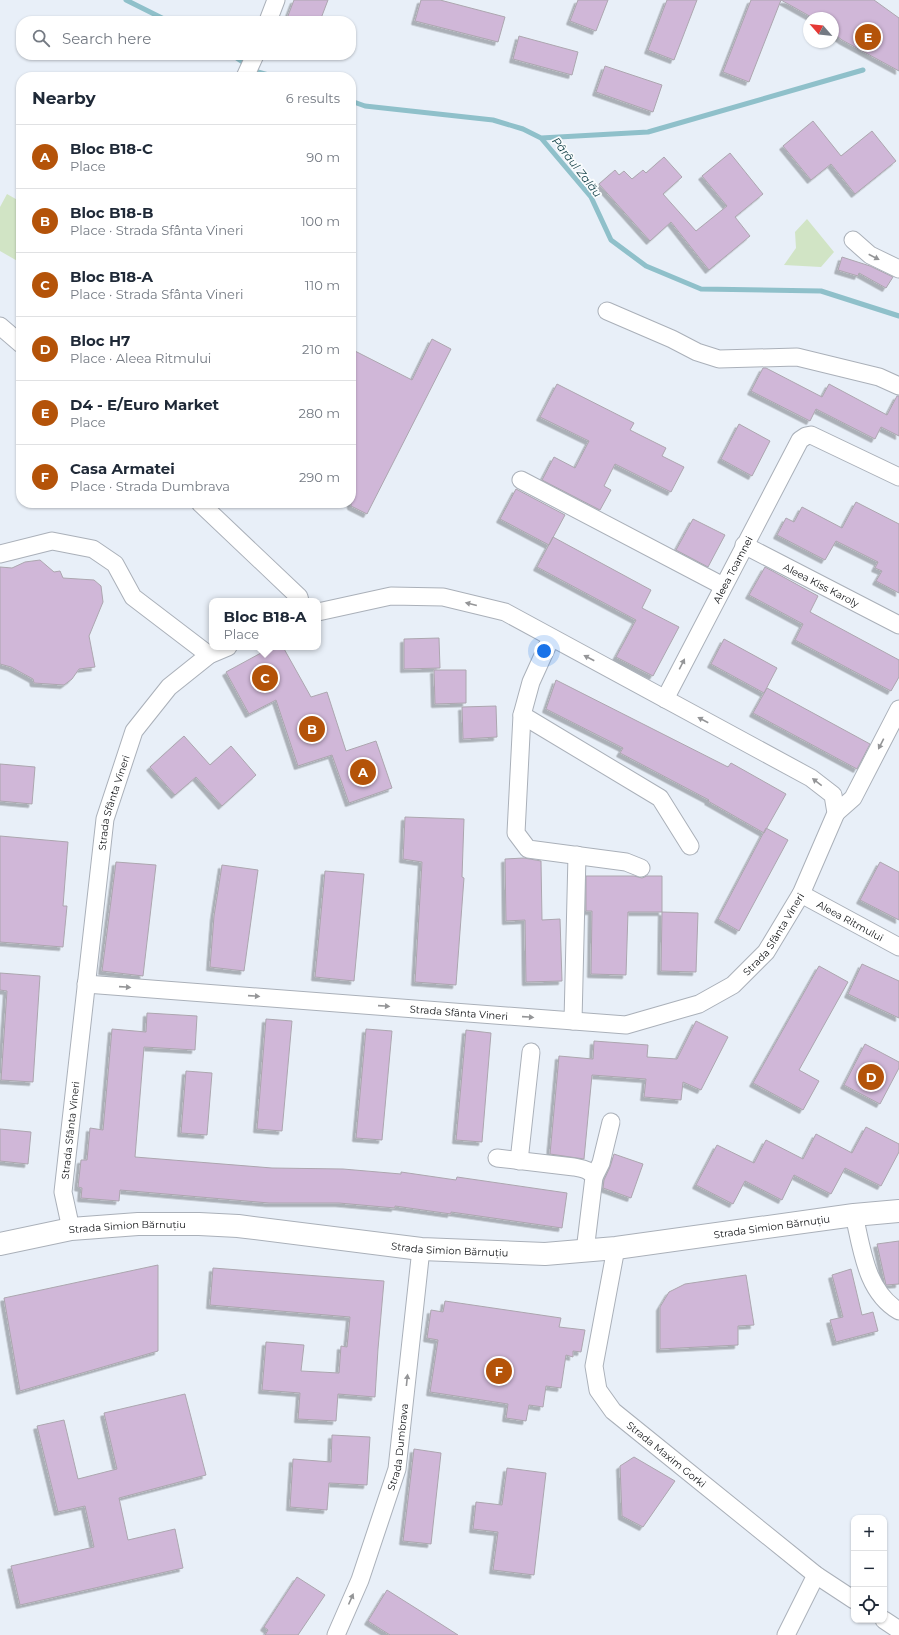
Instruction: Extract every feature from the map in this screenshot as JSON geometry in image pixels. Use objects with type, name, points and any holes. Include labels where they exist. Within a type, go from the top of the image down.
[{"type":"street","points":[[270,16],[276,0]]},
{"type":"street","points":[[247,72],[253,60]]},
{"type":"street","points":[[853,240],[860,248],[870,255],[899,269]]},
{"type":"street","points":[[607,311],[672,339],[697,352],[719,359],[797,357],[879,377],[899,386]]},
{"type":"street","points":[[0,326],[16,340]]},
{"type":"street","name":"Aleea Toamnei","points":[[664,699],[800,440],[811,435],[899,477]]},
{"type":"street","points":[[521,480],[723,586]]},
{"type":"street","points":[[205,508],[299,598]]},
{"type":"street","points":[[0,554],[52,541],[93,549],[115,564],[133,597],[209,655]]},
{"type":"street","name":"Aleea Kiss Karoly","points":[[744,545],[899,625]]},
{"type":"street","points":[[321,611],[391,596],[443,597],[505,612],[811,778],[833,795],[836,813]]},
{"type":"street","points":[[551,638],[531,682],[522,715],[516,833],[528,849],[626,862],[640,868]]},
{"type":"street","name":"Strada Sfânta Vineri","points":[[71,1229],[63,1192],[105,819],[134,731],[169,687],[209,655],[221,650]]},
{"type":"street","points":[[836,813],[852,798],[899,709]]},
{"type":"street","points":[[522,715],[660,798],[690,846]]},
{"type":"street","name":"Strada Sfânta Vineri","points":[[86,984],[626,1025],[699,1004],[733,985],[766,952],[801,894],[836,813]]},
{"type":"street","points":[[573,1021],[578,855]]},
{"type":"street","name":"Aleea Ritmului","points":[[801,894],[899,947]]},
{"type":"street","points":[[519,1161],[531,1052]]},
{"type":"street","points":[[585,1251],[594,1177],[601,1163],[611,1122]]},
{"type":"street","points":[[497,1158],[585,1169],[591,1172],[594,1177]]},
{"type":"street","name":"Strada Simion Bărnuțiu","points":[[0,1244],[71,1229],[138,1224],[238,1226],[421,1249],[545,1254],[616,1248],[899,1210]]},
{"type":"street","points":[[854,1215],[864,1258],[874,1284],[881,1297],[899,1311]]},
{"type":"street","name":"Strada Maxim Gorki","points":[[616,1248],[594,1366],[598,1390],[613,1411],[816,1575],[851,1598]]},
{"type":"street","name":"Strada Dumbrava","points":[[336,1635],[360,1580],[397,1469],[421,1249]]},
{"type":"street","points":[[786,1635],[816,1575]]},
{"type":"street","points":[[887,1622],[899,1630]]},
{"type":"green space","points":[[7,194],[16,199],[16,260],[0,251],[0,207]]},
{"type":"green space","points":[[807,219],[834,252],[821,267],[784,265],[796,248],[795,232]]},
{"type":"building","points":[[294,0],[328,0],[322,16],[288,16]]},
{"type":"building","points":[[421,0],[440,0],[505,17],[498,42],[415,21]]},
{"type":"building","points":[[578,0],[608,0],[596,31],[570,21]]},
{"type":"building","points":[[667,0],[697,0],[674,60],[648,50]]},
{"type":"building","points":[[751,0],[781,0],[749,82],[723,72]]},
{"type":"building","points":[[781,0],[874,0],[899,18],[899,71],[839,38],[839,12],[803,12]]},
{"type":"building","points":[[519,36],[578,52],[572,75],[513,59]]},
{"type":"building","points":[[605,66],[662,85],[653,112],[596,92]]},
{"type":"building","points":[[813,121],[841,156],[872,131],[896,161],[855,194],[831,164],[811,180],[783,146]]},
{"type":"building","points":[[730,153],[763,194],[735,217],[750,236],[709,270],[671,222],[650,241],[599,184],[615,170],[619,175],[624,171],[632,179],[643,170],[646,173],[664,157],[682,177],[663,194],[696,231],[727,206],[702,176]]},
{"type":"building","points":[[842,257],[870,266],[893,277],[886,288],[859,273],[858,276],[838,270]]},
{"type":"building","points":[[432,339],[451,349],[367,514],[355,508],[356,352],[412,380]]},
{"type":"building","points":[[763,368],[766,368],[822,397],[829,384],[887,415],[897,396],[899,396],[899,436],[881,427],[875,439],[816,409],[810,421],[751,391]]},
{"type":"building","points":[[557,384],[634,423],[630,430],[666,448],[662,456],[684,467],[671,492],[615,464],[604,486],[611,490],[600,510],[542,480],[554,457],[575,468],[589,441],[540,417]]},
{"type":"building","points":[[739,424],[770,441],[752,476],[721,459]]},
{"type":"building","points":[[516,489],[565,515],[549,545],[500,519]]},
{"type":"building","points":[[856,502],[899,524],[899,593],[876,581],[882,571],[875,568],[878,562],[836,541],[825,560],[777,535],[786,518],[794,522],[802,507],[842,528]]},
{"type":"building","points":[[693,519],[725,535],[708,567],[676,550]]},
{"type":"building","points":[[553,537],[651,590],[642,608],[679,627],[653,676],[616,657],[636,620],[537,567]]},
{"type":"building","points":[[40,560],[54,572],[60,571],[63,578],[94,580],[101,586],[103,602],[89,636],[95,667],[79,669],[72,679],[64,685],[34,683],[33,679],[11,667],[0,664],[0,567],[12,568],[25,562]]},
{"type":"building","points":[[765,567],[818,596],[810,612],[899,660],[899,677],[891,691],[795,640],[803,624],[749,595]]},
{"type":"building","points":[[439,638],[440,668],[404,669],[404,639]]},
{"type":"building","points":[[724,639],[777,668],[764,693],[711,664]]},
{"type":"building","points":[[266,650],[285,650],[311,697],[327,692],[346,751],[376,741],[392,788],[349,803],[332,755],[298,766],[276,700],[249,714],[226,672]]},
{"type":"building","points":[[434,670],[466,670],[466,703],[435,704]]},
{"type":"building","points":[[556,680],[728,767],[731,763],[786,794],[764,833],[708,801],[709,800],[620,753],[623,748],[546,709]]},
{"type":"building","points":[[767,688],[870,744],[857,769],[753,713]]},
{"type":"building","points":[[496,706],[497,737],[463,739],[462,707]]},
{"type":"building","points":[[184,736],[210,765],[231,746],[256,775],[222,806],[196,777],[175,795],[150,767]]},
{"type":"building","points":[[0,764],[35,767],[32,804],[0,801]]},
{"type":"building","points":[[405,817],[464,819],[462,877],[464,878],[456,985],[415,982],[422,862],[403,859]]},
{"type":"building","points":[[766,828],[788,840],[739,931],[718,919]]},
{"type":"building","points":[[0,836],[68,842],[63,906],[67,906],[63,947],[0,942]]},
{"type":"building","points":[[524,858],[541,861],[542,920],[560,919],[562,981],[526,982],[525,920],[506,921],[505,859]]},
{"type":"building","points":[[116,862],[156,865],[143,976],[102,971]]},
{"type":"building","points":[[880,862],[899,872],[899,920],[860,900]]},
{"type":"building","points":[[222,865],[258,870],[244,971],[210,967],[214,916]]},
{"type":"building","points":[[325,871],[364,874],[354,981],[315,977]]},
{"type":"building","points":[[586,876],[634,876],[642,878],[647,876],[662,876],[662,912],[628,912],[626,975],[591,974],[592,911],[586,911]]},
{"type":"building","points":[[662,912],[698,913],[696,972],[661,971]]},
{"type":"building","points":[[862,964],[899,981],[899,1018],[848,994]]},
{"type":"building","points":[[819,966],[848,982],[799,1070],[819,1081],[803,1110],[753,1083]]},
{"type":"building","points":[[0,973],[40,976],[33,1082],[1,1080],[7,991],[0,990]]},
{"type":"building","points":[[147,1013],[197,1016],[195,1050],[144,1047],[135,1157],[272,1168],[343,1169],[401,1174],[401,1172],[456,1180],[457,1177],[567,1193],[562,1228],[451,1212],[451,1214],[395,1206],[395,1208],[339,1203],[269,1203],[120,1190],[119,1201],[81,1198],[82,1188],[78,1187],[81,1160],[87,1160],[90,1128],[103,1130],[112,1029],[146,1032]]},
{"type":"building","points":[[266,1019],[292,1021],[282,1131],[257,1129]]},
{"type":"building","points":[[696,1021],[728,1037],[701,1090],[683,1082],[681,1100],[644,1097],[646,1079],[592,1075],[584,1159],[550,1154],[559,1056],[593,1059],[594,1041],[648,1045],[647,1057],[677,1059]]},
{"type":"building","points":[[366,1029],[392,1031],[382,1140],[356,1138]]},
{"type":"building","points":[[466,1030],[491,1033],[482,1142],[456,1140]]},
{"type":"building","points":[[865,1044],[899,1062],[899,1068],[880,1104],[844,1085]]},
{"type":"building","points":[[186,1071],[212,1073],[207,1135],[181,1133]]},
{"type":"building","points":[[866,1127],[899,1144],[899,1152],[881,1186],[845,1168],[831,1194],[794,1175],[782,1200],[745,1181],[733,1204],[696,1185],[717,1145],[754,1163],[766,1140],[803,1159],[816,1134],[852,1153]]},
{"type":"building","points":[[0,1129],[31,1132],[28,1164],[0,1161]]},
{"type":"building","points":[[614,1154],[643,1164],[631,1198],[603,1188],[604,1180]]},
{"type":"building","points":[[899,1241],[899,1284],[886,1285],[877,1244]]},
{"type":"building","points":[[158,1265],[158,1351],[20,1391],[4,1298]]},
{"type":"building","points":[[213,1268],[384,1281],[375,1397],[338,1394],[336,1421],[298,1419],[300,1393],[262,1390],[266,1342],[304,1345],[301,1371],[339,1373],[341,1346],[347,1347],[350,1317],[210,1305]]},
{"type":"building","points":[[851,1269],[862,1315],[873,1312],[878,1331],[836,1342],[830,1320],[843,1317],[832,1275]]},
{"type":"building","points":[[746,1275],[754,1325],[738,1326],[738,1345],[660,1349],[660,1307],[669,1292],[685,1284]]},
{"type":"building","points":[[445,1301],[561,1318],[559,1327],[585,1330],[581,1352],[573,1351],[573,1357],[566,1355],[561,1388],[546,1386],[543,1407],[529,1405],[526,1421],[506,1418],[508,1404],[430,1392],[438,1340],[427,1338],[431,1310],[443,1312]]},
{"type":"building","points":[[185,1394],[206,1475],[119,1498],[128,1540],[175,1529],[183,1568],[20,1605],[11,1566],[94,1547],[85,1506],[58,1512],[37,1426],[64,1420],[78,1479],[117,1469],[104,1413]]},
{"type":"building","points":[[332,1435],[370,1437],[367,1485],[329,1483],[327,1510],[290,1507],[293,1459],[331,1462]]},
{"type":"building","points":[[414,1449],[441,1453],[431,1544],[403,1541]]},
{"type":"building","points":[[634,1457],[675,1481],[643,1527],[622,1516],[620,1466]]},
{"type":"building","points":[[507,1468],[546,1473],[534,1575],[493,1570],[498,1532],[473,1529],[476,1502],[502,1505]]},
{"type":"building","points":[[297,1577],[325,1595],[298,1635],[265,1635],[268,1630],[264,1627]]},
{"type":"building","points":[[387,1590],[458,1635],[390,1635],[368,1621]]},
{"type":"waterway","name":"Pârâul Zalău","points":[[126,0],[158,16]]},
{"type":"waterway","name":"Pârâul Zalău","points":[[240,60],[258,72]]},
{"type":"waterway","points":[[541,138],[648,132],[863,70]]},
{"type":"waterway","name":"Pârâul Zalău","points":[[356,103],[365,106],[493,120],[523,129],[541,138],[591,197],[611,240],[646,266],[701,289],[821,291],[899,316]]},
{"type":"place","name":"D4 - E/Euro Market","points":[[868,37]]},
{"type":"place","name":"Bloc B18-A","points":[[265,678]]},
{"type":"place","name":"Bloc B18-B","points":[[312,729]]},
{"type":"place","name":"Bloc B18-C","points":[[363,772]]},
{"type":"place","name":"Bloc H7","points":[[871,1077]]},
{"type":"place","name":"Casa Armatei","points":[[499,1371]]}]
